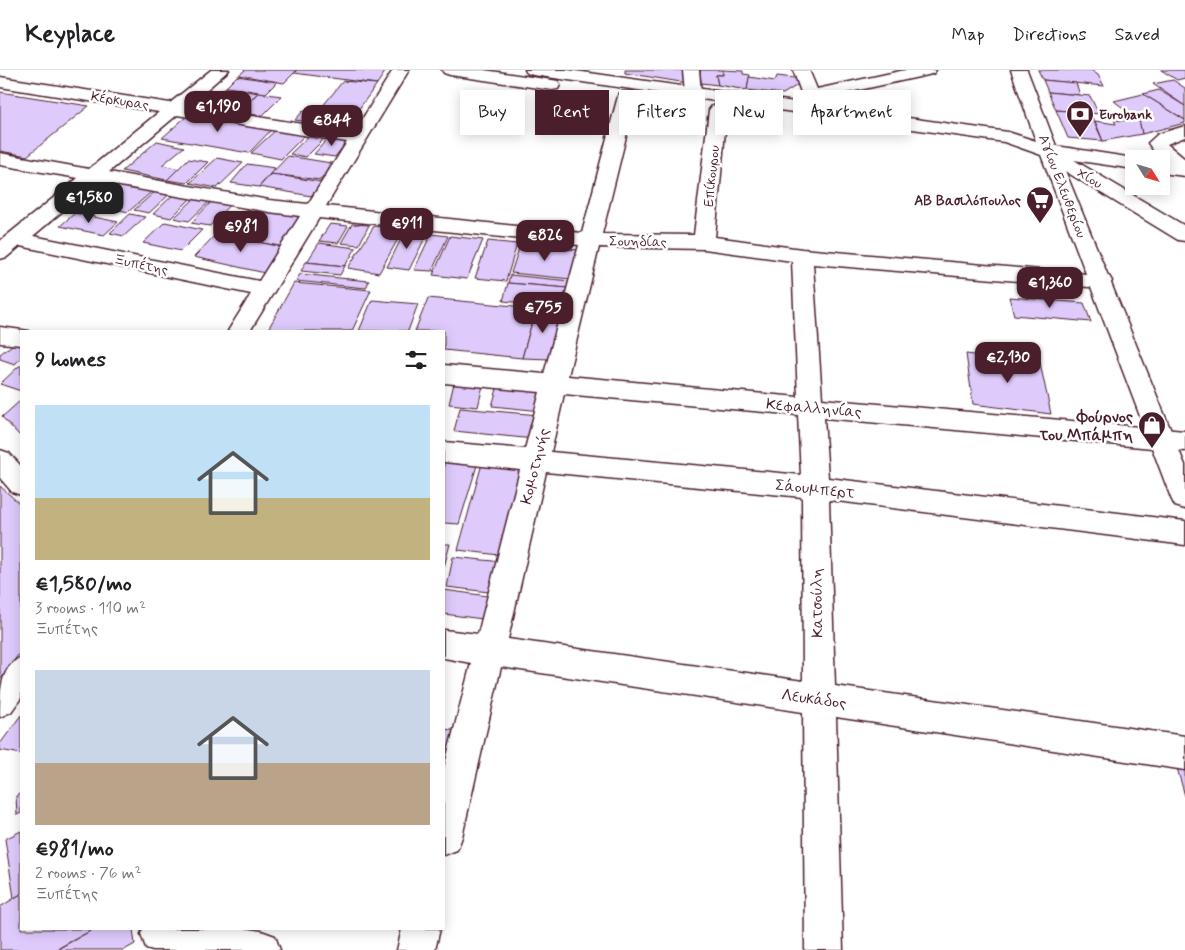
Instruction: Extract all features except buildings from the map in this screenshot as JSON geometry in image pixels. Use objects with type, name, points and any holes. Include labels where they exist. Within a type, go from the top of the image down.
[{"type":"street","points":[[0,252],[221,70]]},
{"type":"street","points":[[240,330],[401,70]]},
{"type":"street","points":[[450,70],[619,95]]},
{"type":"street","points":[[535,70],[673,90]]},
{"type":"street","points":[[691,70],[694,90]]},
{"type":"street","points":[[800,70],[805,90]]},
{"type":"street","points":[[839,90],[878,75],[928,70]]},
{"type":"street","name":"Αγίου Ελευθερίου","points":[[1018,70],[1044,150],[1100,281],[1173,439],[1185,498]]},
{"type":"street","name":"Κέρκυρας","points":[[0,82],[358,138]]},
{"type":"street","points":[[705,94],[793,101]]},
{"type":"street","points":[[783,119],[1009,152],[1044,150],[1125,162]]},
{"type":"street","points":[[911,120],[1008,137],[1044,150]]},
{"type":"street","name":"Κομοτηνής","points":[[445,833],[554,384],[619,127]]},
{"type":"street","points":[[1185,131],[1164,138],[1157,143],[1163,152],[1185,169]]},
{"type":"street","name":"Επίκουρου","points":[[704,242],[715,135]]},
{"type":"street","name":"Χίου","points":[[1044,150],[1185,235]]},
{"type":"street","name":"Σουηδίας","points":[[0,159],[269,206],[314,211],[590,240],[704,242],[802,256],[1100,281]]},
{"type":"street","points":[[1170,168],[1185,169]]},
{"type":"street","name":"Ξυπέτης","points":[[17,238],[265,290]]},
{"type":"street","name":"Κατσούλη","points":[[802,256],[814,488],[824,950]]},
{"type":"street","points":[[0,335],[20,337]]},
{"type":"street","name":"Κεφαλληνίας","points":[[445,374],[1173,439]]},
{"type":"street","name":"Σάουμπερτ","points":[[445,452],[814,488],[1185,533]]},
{"type":"street","points":[[0,460],[20,483]]},
{"type":"street","name":"Λευκάδος","points":[[445,644],[1185,753]]},
{"type":"street","points":[[0,701],[20,673]]},
{"type":"street","points":[[416,950],[421,930]]},
{"type":"street","points":[[160,938],[261,950]]},
{"type":"place","name":"Eurobank","points":[[1080,138]]},
{"type":"place","name":"ΑΒ Βασιλόπουλος","points":[[1040,224]]},
{"type":"place","name":"Φούρνος του Μπάμπη","points":[[1152,449]]}]
